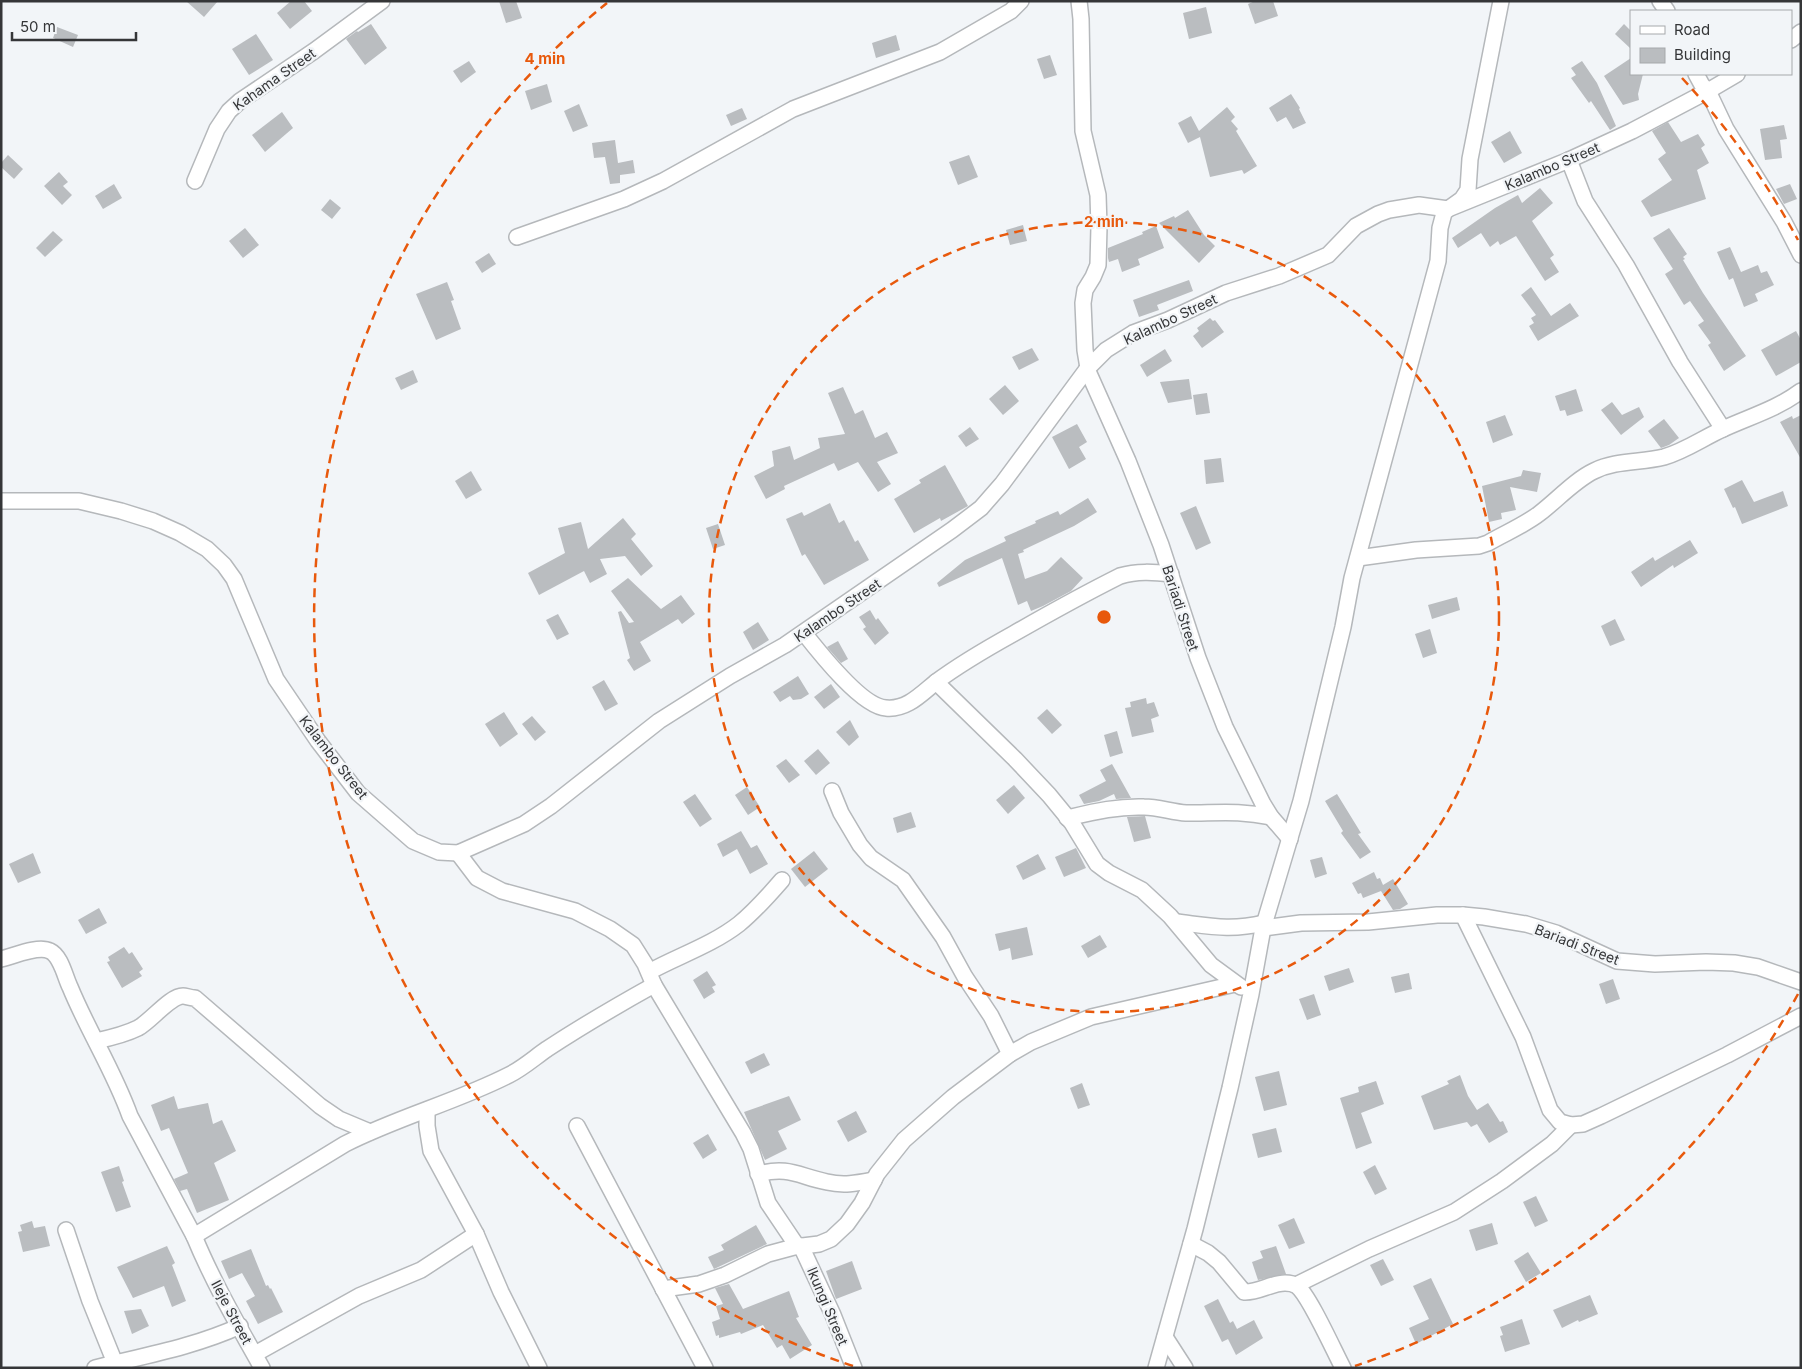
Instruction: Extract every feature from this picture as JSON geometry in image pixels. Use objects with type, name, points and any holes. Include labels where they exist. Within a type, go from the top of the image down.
[{"type":"street","name":"Kahama Street","points":[[195,181],[217,129],[228,111],[240,100],[306,56],[382,1]]},
{"type":"street","points":[[517,237],[624,198],[663,181],[793,109],[940,52],[1011,11],[1021,1]]},
{"type":"street","name":"Bariadi Street","points":[[1079,1],[1082,20],[1083,131],[1098,195],[1099,227],[1098,265],[1085,290],[1083,303],[1084,343],[1088,368],[1128,461],[1171,574],[1209,691],[1225,727],[1271,817],[1290,839]]},
{"type":"street","points":[[1156,1368],[1191,1244],[1230,1088],[1264,925],[1301,801],[1358,558],[1440,252],[1440,228],[1444,213],[1462,200],[1468,190],[1470,159],[1501,1]]},
{"type":"street","points":[[1697,75],[1708,91],[1726,129],[1784,222],[1801,256]]},
{"type":"street","name":"Kalambo Street","points":[[1,501],[80,501],[121,510],[180,533],[207,549],[224,565],[234,578],[276,679],[318,741],[358,793],[413,841],[439,852],[458,852],[524,824],[551,806],[659,721],[804,633],[981,508],[1002,484],[1088,368],[1106,350],[1133,333],[1168,320],[1226,293],[1279,276],[1328,255],[1356,226],[1378,214],[1395,208],[1419,205],[1448,209],[1569,160],[1632,131],[1735,75]]},
{"type":"street","points":[[1569,160],[1586,201],[1630,273],[1680,362],[1723,429]]},
{"type":"street","points":[[1358,558],[1416,550],[1479,546],[1488,543],[1540,514],[1586,475],[1595,470],[1622,463],[1646,462],[1667,456],[1723,429],[1758,415],[1790,399],[1801,391]]},
{"type":"street","points":[[804,633],[822,657],[866,700],[885,709],[898,707],[914,701],[936,682],[976,654],[1043,616],[1120,576],[1132,572],[1171,574]]},
{"type":"street","points":[[936,682],[1015,759],[1067,818],[1097,864],[1109,873],[1142,890],[1176,922],[1211,965],[1251,994]]},
{"type":"street","points":[[832,791],[841,813],[860,845],[871,858],[903,880],[943,937],[965,977],[991,1016],[1010,1054]]},
{"type":"street","points":[[1067,818],[1119,807],[1146,807],[1173,812],[1237,811],[1271,817]]},
{"type":"street","name":"Ikungi Street","points":[[458,852],[477,878],[502,891],[575,911],[610,929],[633,946],[743,1133],[751,1149],[768,1203],[799,1246],[834,1315],[854,1368]]},
{"type":"street","points":[[194,1236],[258,1199],[317,1161],[370,1132],[484,1088],[512,1074],[611,1009],[652,978],[739,924],[763,902],[782,880]]},
{"type":"street","name":"Bariadi Street","points":[[1176,922],[1231,928],[1301,923],[1344,924],[1436,915],[1464,915],[1526,924],[1556,933],[1617,961],[1655,964],[1734,963],[1758,967],[1801,982]]},
{"type":"street","points":[[1464,915],[1523,1037],[1550,1110],[1560,1122],[1571,1125],[1583,1124],[1727,1055],[1801,1016]]},
{"type":"street","name":"Ileje Street","points":[[1,959],[36,949],[50,951],[57,958],[79,1010],[123,1096],[130,1116],[262,1368]]},
{"type":"street","points":[[663,1289],[699,1284],[725,1275],[768,1254],[799,1246],[819,1244],[837,1235],[862,1203],[874,1180],[904,1140],[953,1097],[1010,1054],[1046,1035],[1091,1017],[1235,984]]},
{"type":"street","points":[[96,1041],[121,1035],[139,1027],[170,1002],[182,996],[195,998],[320,1106],[339,1119],[370,1132]]},
{"type":"street","points":[[427,1110],[431,1151],[476,1234],[501,1292],[538,1368]]},
{"type":"street","points":[[1191,1244],[1208,1253],[1219,1262],[1244,1292],[1254,1292],[1284,1283],[1296,1285],[1369,1249],[1454,1212],[1502,1181],[1552,1144],[1571,1125]]},
{"type":"street","points":[[576,1126],[705,1368]]},
{"type":"street","points":[[758,1174],[776,1170],[789,1171],[826,1182],[850,1184],[874,1180]]},
{"type":"street","points":[[66,1230],[114,1363]]},
{"type":"street","points":[[255,1354],[359,1296],[421,1270],[476,1234]]},
{"type":"street","points":[[1296,1285],[1306,1296],[1343,1368]]},
{"type":"street","points":[[94,1368],[192,1344],[216,1337],[240,1326]]},
{"type":"street","points":[[1164,1337],[1185,1368]]},
{"type":"building","points":[[186,1],[218,1],[204,17]]},
{"type":"building","points":[[291,1],[304,1],[312,11],[290,29],[277,13]]},
{"type":"building","points":[[499,1],[516,1],[522,18],[506,23]]},
{"type":"building","points":[[1255,1],[1273,1],[1278,16],[1255,24],[1248,4]]},
{"type":"building","points":[[1206,7],[1212,33],[1189,39],[1183,13]]},
{"type":"building","points":[[371,24],[387,48],[365,65],[346,39]]},
{"type":"building","points":[[1624,24],[1630,30],[1630,48],[1615,34]]},
{"type":"building","points":[[57,27],[78,35],[73,47],[53,38]]},
{"type":"building","points":[[256,34],[273,60],[249,75],[232,49]]},
{"type":"building","points":[[896,35],[900,50],[876,58],[872,43]]},
{"type":"building","points":[[1050,55],[1057,75],[1044,79],[1037,59]]},
{"type":"building","points":[[1630,59],[1630,75],[1643,75],[1638,94],[1639,100],[1623,105],[1604,76]]},
{"type":"building","points":[[469,61],[476,72],[461,83],[453,71]]},
{"type":"building","points":[[1582,61],[1597,83],[1616,126],[1610,130],[1591,101],[1589,103],[1571,78],[1576,75],[1571,68]]},
{"type":"building","points":[[547,84],[552,102],[531,110],[525,91]]},
{"type":"building","points":[[1291,94],[1300,108],[1306,123],[1293,129],[1286,117],[1277,122],[1269,108]]},
{"type":"building","points":[[579,104],[588,126],[573,132],[564,111]]},
{"type":"building","points":[[1227,107],[1235,117],[1231,121],[1238,129],[1236,131],[1257,166],[1244,174],[1242,170],[1210,177],[1200,137],[1188,143],[1178,123],[1191,116],[1199,131]]},
{"type":"building","points":[[742,108],[747,119],[731,126],[726,115]]},
{"type":"building","points":[[282,112],[293,128],[265,152],[252,135]]},
{"type":"building","points":[[1668,122],[1681,142],[1698,134],[1705,145],[1701,148],[1709,163],[1697,170],[1706,199],[1651,217],[1641,201],[1672,180],[1658,159],[1666,153],[1652,131]]},
{"type":"building","points":[[1784,125],[1787,139],[1780,140],[1782,158],[1765,160],[1760,129]]},
{"type":"building","points":[[1510,131],[1522,153],[1504,163],[1491,142]]},
{"type":"building","points":[[615,140],[618,163],[633,160],[635,173],[620,175],[620,183],[610,184],[605,157],[594,158],[592,143]]},
{"type":"building","points":[[8,155],[23,169],[14,179],[1,167],[1,163]]},
{"type":"building","points":[[969,155],[978,177],[958,185],[949,162]]},
{"type":"building","points":[[59,172],[68,182],[63,186],[72,195],[62,205],[44,186]]},
{"type":"building","points":[[114,184],[122,198],[103,209],[95,196]]},
{"type":"building","points":[[1790,184],[1797,199],[1784,204],[1776,189]]},
{"type":"building","points":[[1540,188],[1553,203],[1532,221],[1554,255],[1550,258],[1559,272],[1545,281],[1516,236],[1500,245],[1498,241],[1490,247],[1481,233],[1458,248],[1452,238],[1495,208],[1518,195],[1522,203]]},
{"type":"building","points":[[330,199],[341,208],[332,219],[321,210]]},
{"type":"building","points":[[1188,210],[1204,235],[1215,246],[1199,263],[1159,223],[1174,216],[1175,218]]},
{"type":"building","points":[[1023,225],[1027,241],[1010,245],[1006,230]]},
{"type":"building","points":[[1156,226],[1164,248],[1138,259],[1140,265],[1122,272],[1118,259],[1109,262],[1108,248],[1143,234],[1142,232]]},
{"type":"building","points":[[245,228],[259,245],[243,258],[229,241]]},
{"type":"building","points":[[1669,228],[1687,254],[1683,257],[1685,259],[1683,260],[1746,356],[1724,371],[1708,345],[1711,343],[1698,325],[1704,321],[1690,301],[1684,305],[1665,274],[1673,269],[1653,238]]},
{"type":"building","points":[[53,231],[63,240],[45,257],[36,248]]},
{"type":"building","points":[[1730,247],[1741,272],[1758,265],[1761,273],[1767,271],[1774,285],[1755,294],[1758,301],[1744,307],[1733,278],[1729,280],[1717,252]]},
{"type":"building","points":[[489,253],[496,264],[482,273],[475,262]]},
{"type":"building","points":[[1189,280],[1193,291],[1157,305],[1159,310],[1139,317],[1133,300]]},
{"type":"building","points":[[447,282],[454,300],[451,301],[461,329],[436,340],[416,294]]},
{"type":"building","points":[[1531,287],[1551,316],[1570,303],[1579,316],[1538,341],[1529,326],[1534,323],[1531,318],[1536,315],[1521,295]]},
{"type":"building","points":[[1210,318],[1213,321],[1215,320],[1224,332],[1202,348],[1193,336],[1199,331],[1197,328]]},
{"type":"building","points":[[1796,331],[1801,340],[1801,362],[1776,376],[1761,350]]},
{"type":"building","points":[[1032,348],[1039,360],[1019,370],[1012,357]]},
{"type":"building","points":[[1165,349],[1172,361],[1147,377],[1140,365]]},
{"type":"building","points":[[413,370],[418,382],[401,390],[395,378]]},
{"type":"building","points":[[1189,379],[1192,399],[1168,403],[1160,382]]},
{"type":"building","points":[[1005,385],[1019,401],[1003,415],[989,399]]},
{"type":"building","points":[[843,387],[855,414],[863,410],[875,438],[887,432],[898,453],[877,462],[891,484],[878,492],[858,462],[838,471],[834,463],[784,486],[785,489],[766,499],[754,476],[774,466],[772,451],[790,446],[794,460],[820,448],[818,438],[845,434],[828,393]]},
{"type":"building","points":[[1576,389],[1583,411],[1567,416],[1565,410],[1560,411],[1555,396]]},
{"type":"building","points":[[1207,393],[1210,413],[1196,415],[1193,395]]},
{"type":"building","points":[[1612,402],[1622,415],[1639,407],[1644,417],[1621,435],[1601,410]]},
{"type":"building","points":[[1505,415],[1513,435],[1493,443],[1486,422]]},
{"type":"building","points":[[1801,415],[1801,459],[1780,422],[1792,416],[1793,419]]},
{"type":"building","points":[[1664,419],[1679,438],[1661,448],[1648,431]]},
{"type":"building","points":[[1077,424],[1087,442],[1079,447],[1086,459],[1069,469],[1052,437]]},
{"type":"building","points":[[970,427],[979,439],[966,447],[958,436]]},
{"type":"building","points":[[1221,458],[1224,482],[1206,484],[1204,460]]},
{"type":"building","points":[[945,465],[968,506],[941,521],[940,518],[914,533],[894,499],[921,483],[919,480]]},
{"type":"building","points":[[1523,470],[1541,473],[1537,492],[1510,487],[1516,510],[1501,513],[1502,519],[1489,522],[1482,486],[1521,476]]},
{"type":"building","points":[[471,471],[482,490],[466,499],[455,481]]},
{"type":"building","points":[[1742,480],[1754,502],[1783,491],[1788,506],[1742,524],[1735,507],[1733,508],[1724,489]]},
{"type":"building","points":[[1088,498],[1097,512],[1074,526],[1018,554],[1025,579],[1047,571],[1061,557],[1083,578],[1071,591],[1031,611],[1027,601],[1018,605],[1002,558],[939,587],[937,583],[965,560],[1006,541],[1004,537],[1036,523],[1035,521],[1058,511],[1060,515]]},
{"type":"building","points":[[830,503],[839,523],[844,520],[855,542],[858,540],[869,560],[824,585],[805,554],[802,556],[786,519],[802,512],[804,516]]},
{"type":"building","points":[[1196,506],[1211,543],[1196,550],[1180,513]]},
{"type":"building","points":[[623,518],[636,534],[631,539],[653,566],[641,576],[625,556],[600,559],[607,574],[590,583],[584,571],[539,595],[528,573],[565,553],[558,528],[581,522],[588,549]]},
{"type":"building","points":[[718,524],[725,545],[713,549],[706,528]]},
{"type":"building","points":[[1690,540],[1698,553],[1674,568],[1673,565],[1641,587],[1631,572],[1653,557],[1655,561]]},
{"type":"building","points":[[628,578],[661,609],[681,595],[695,614],[682,624],[678,619],[640,642],[651,661],[634,671],[627,660],[630,658],[618,612],[621,611],[629,623],[634,622],[611,591]]},
{"type":"building","points":[[1457,597],[1460,610],[1432,619],[1428,605]]},
{"type":"building","points":[[870,610],[876,620],[878,618],[889,633],[875,645],[863,629],[866,627],[859,617]]},
{"type":"building","points":[[558,614],[569,634],[557,640],[546,620]]},
{"type":"building","points":[[1615,619],[1625,640],[1610,646],[1601,626]]},
{"type":"building","points":[[758,622],[769,640],[753,650],[743,632]]},
{"type":"building","points":[[1430,629],[1437,653],[1423,658],[1415,634]]},
{"type":"building","points":[[838,641],[848,659],[841,663],[827,647]]},
{"type":"building","points":[[798,676],[809,694],[801,699],[793,700],[790,696],[780,702],[773,692]]},
{"type":"building","points":[[604,680],[618,704],[605,711],[592,687]]},
{"type":"building","points":[[831,684],[840,697],[824,709],[814,697]]},
{"type":"building","points":[[1146,698],[1147,704],[1154,702],[1159,716],[1151,719],[1154,732],[1132,737],[1125,708],[1131,707],[1130,702]]},
{"type":"building","points":[[1047,709],[1062,725],[1052,734],[1037,718]]},
{"type":"building","points":[[504,712],[518,734],[500,747],[485,724]]},
{"type":"building","points":[[532,716],[546,732],[535,741],[522,724]]},
{"type":"building","points":[[850,720],[859,737],[849,746],[836,732]]},
{"type":"building","points":[[1117,731],[1123,753],[1110,757],[1104,735]]},
{"type":"building","points":[[818,749],[830,763],[816,775],[804,761]]},
{"type":"building","points":[[786,759],[800,775],[789,783],[776,766]]},
{"type":"building","points":[[1112,764],[1131,798],[1116,799],[1114,794],[1099,801],[1084,804],[1079,795],[1106,781],[1100,770]]},
{"type":"building","points":[[1014,785],[1025,798],[1008,814],[996,800]]},
{"type":"building","points":[[747,787],[760,807],[748,815],[735,795]]},
{"type":"building","points":[[695,794],[712,819],[700,827],[683,802]]},
{"type":"building","points":[[1337,794],[1361,833],[1358,834],[1371,852],[1360,859],[1341,833],[1343,831],[1325,801]]},
{"type":"building","points":[[911,812],[916,827],[897,833],[893,818]]},
{"type":"building","points":[[1145,816],[1151,838],[1134,842],[1127,817]]},
{"type":"building","points":[[741,831],[751,848],[757,845],[768,864],[750,874],[737,849],[723,857],[717,844]]},
{"type":"building","points":[[1076,848],[1086,868],[1064,877],[1055,857]]},
{"type":"building","points":[[814,851],[828,869],[805,887],[791,869]]},
{"type":"building","points":[[33,853],[41,873],[18,883],[9,864]]},
{"type":"building","points":[[1038,854],[1046,869],[1023,880],[1016,866]]},
{"type":"building","points":[[1322,857],[1327,874],[1315,878],[1310,860]]},
{"type":"building","points":[[1374,872],[1377,879],[1380,878],[1383,885],[1393,879],[1408,904],[1400,909],[1393,910],[1381,891],[1363,898],[1361,893],[1358,894],[1352,883]]},
{"type":"building","points":[[99,908],[107,923],[86,934],[78,920]]},
{"type":"building","points":[[1027,927],[1033,955],[1012,960],[1010,948],[999,951],[995,934]]},
{"type":"building","points":[[1100,935],[1107,947],[1088,958],[1081,946]]},
{"type":"building","points":[[124,947],[129,954],[132,952],[143,969],[139,972],[142,976],[122,988],[107,962],[110,961],[108,957]]},
{"type":"building","points":[[1349,968],[1354,982],[1329,991],[1324,976]]},
{"type":"building","points":[[707,971],[716,985],[712,987],[715,992],[704,999],[693,980]]},
{"type":"building","points":[[1409,973],[1412,989],[1395,993],[1391,977]]},
{"type":"building","points":[[1613,979],[1620,999],[1606,1004],[1599,984]]},
{"type":"building","points":[[1314,994],[1321,1015],[1307,1020],[1299,999]]},
{"type":"building","points":[[764,1053],[770,1065],[751,1074],[745,1062]]},
{"type":"building","points":[[1279,1071],[1287,1105],[1264,1111],[1255,1077]]},
{"type":"building","points":[[1460,1075],[1468,1096],[1477,1110],[1488,1103],[1500,1122],[1503,1121],[1508,1132],[1489,1143],[1477,1124],[1471,1127],[1467,1122],[1434,1130],[1421,1096],[1449,1084],[1447,1081]]},
{"type":"building","points":[[1376,1081],[1384,1104],[1361,1113],[1372,1143],[1356,1149],[1340,1098],[1359,1092],[1358,1087]]},
{"type":"building","points":[[1082,1083],[1090,1105],[1078,1109],[1070,1088]]},
{"type":"building","points":[[174,1096],[178,1109],[208,1103],[213,1124],[222,1120],[236,1151],[214,1163],[229,1200],[197,1213],[187,1189],[180,1191],[174,1179],[188,1173],[169,1128],[161,1131],[151,1105]]},
{"type":"building","points":[[789,1096],[801,1120],[778,1131],[787,1149],[765,1160],[744,1112]]},
{"type":"building","points":[[856,1111],[867,1132],[848,1142],[837,1121]]},
{"type":"building","points":[[1276,1128],[1282,1152],[1258,1158],[1252,1134]]},
{"type":"building","points":[[708,1134],[717,1150],[703,1159],[693,1143]]},
{"type":"building","points":[[1375,1165],[1387,1189],[1375,1195],[1363,1172]]},
{"type":"building","points":[[119,1166],[124,1181],[122,1182],[131,1207],[116,1212],[101,1172]]},
{"type":"building","points":[[1536,1196],[1548,1221],[1535,1227],[1523,1202]]},
{"type":"building","points":[[1294,1218],[1305,1243],[1289,1249],[1278,1225]]},
{"type":"building","points":[[32,1221],[34,1228],[45,1226],[50,1246],[23,1252],[18,1232],[22,1231],[20,1225]]},
{"type":"building","points":[[1492,1223],[1498,1244],[1476,1251],[1469,1230]]},
{"type":"building","points":[[756,1225],[767,1244],[714,1269],[708,1257],[724,1250],[721,1245]]},
{"type":"building","points":[[167,1246],[175,1263],[172,1265],[186,1301],[172,1307],[164,1286],[133,1298],[117,1267]]},
{"type":"building","points":[[1276,1246],[1286,1274],[1258,1280],[1252,1262],[1263,1258],[1260,1251]]},
{"type":"building","points":[[251,1249],[266,1286],[268,1285],[271,1288],[283,1312],[258,1324],[246,1301],[255,1296],[242,1273],[229,1279],[221,1261]]},
{"type":"building","points":[[1528,1252],[1541,1273],[1526,1282],[1514,1261]]},
{"type":"building","points":[[1383,1259],[1394,1280],[1381,1286],[1370,1265]]},
{"type":"building","points":[[852,1261],[862,1289],[836,1299],[826,1271]]},
{"type":"building","points":[[1431,1278],[1453,1324],[1416,1344],[1409,1328],[1429,1319],[1413,1286]]},
{"type":"building","points":[[729,1284],[743,1309],[789,1291],[799,1317],[796,1318],[812,1345],[790,1359],[782,1345],[777,1348],[763,1325],[741,1334],[740,1332],[719,1338],[719,1335],[716,1336],[712,1322],[720,1319],[716,1306],[723,1304],[715,1288]]},
{"type":"building","points":[[1590,1295],[1598,1314],[1579,1322],[1578,1320],[1562,1328],[1553,1310]]},
{"type":"building","points":[[1218,1299],[1230,1323],[1233,1321],[1237,1329],[1254,1320],[1263,1338],[1236,1355],[1228,1339],[1222,1342],[1204,1306]]},
{"type":"building","points":[[141,1309],[149,1326],[132,1334],[124,1311]]},
{"type":"building","points":[[1522,1319],[1530,1344],[1505,1352],[1500,1336],[1503,1335],[1500,1327]]}]
